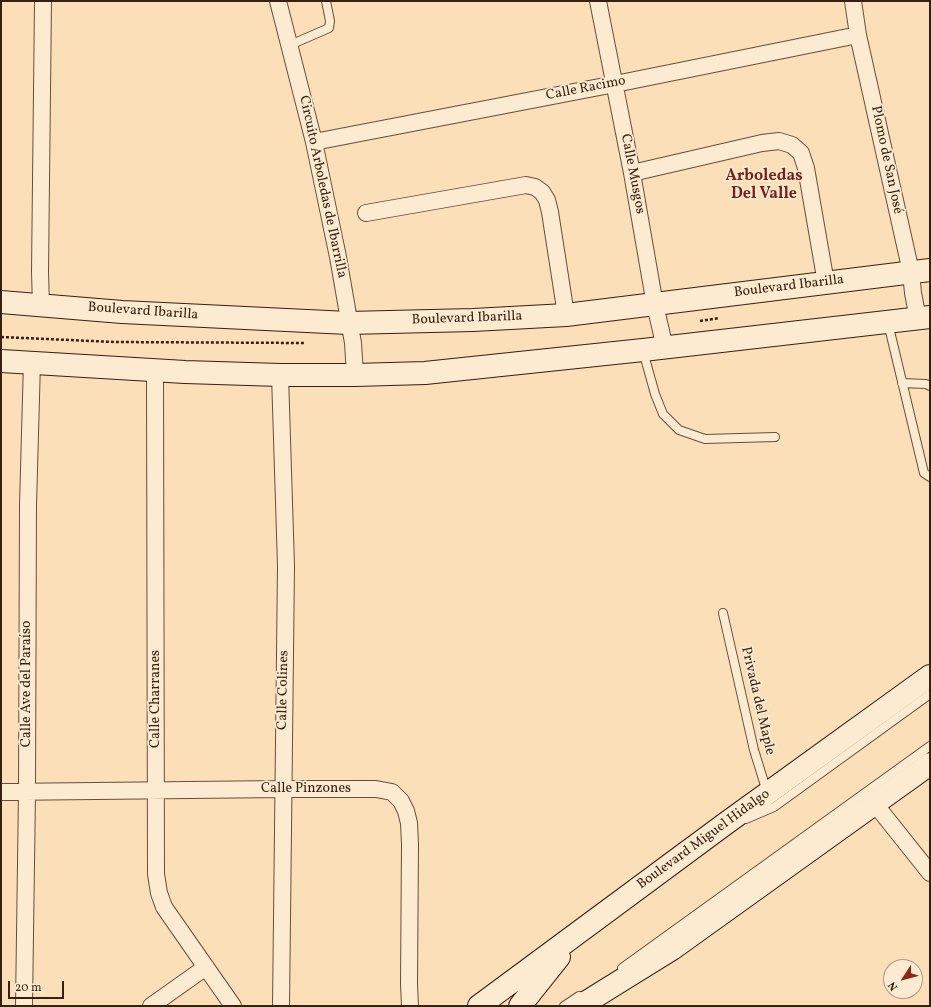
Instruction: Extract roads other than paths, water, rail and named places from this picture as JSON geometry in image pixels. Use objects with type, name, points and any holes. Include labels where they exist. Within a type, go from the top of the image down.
[{"type":"main road","name":"Boulevard Ibarilla","points":[[5,304],[41,304],[122,312],[348,323],[473,320],[566,315],[920,271]]},
{"type":"main road","points":[[1,360],[155,370],[280,374],[355,375],[425,373],[665,348],[924,318]]},
{"type":"main road","name":"Boulevard Miguel Hidalgo","points":[[479,1006],[725,824],[930,676]]},
{"type":"main road","points":[[591,1000],[672,948],[876,804],[930,764]]},
{"type":"main road","points":[[520,1006],[551,965],[588,925]]},
{"type":"street","points":[[41,304],[40,272],[43,1]]},
{"type":"street","name":"Circuito Arboledas de Ibarrilla","points":[[278,1],[314,142],[338,257],[352,343],[355,375]]},
{"type":"street","name":"Calle Musgos","points":[[598,1],[632,174],[655,304],[665,348]]},
{"type":"street","name":"Plomo de San José","points":[[853,1],[858,35],[920,271],[913,293],[924,318]]},
{"type":"street","name":"Calle Racimo","points":[[314,142],[858,35]]},
{"type":"street","points":[[632,174],[762,144],[779,141],[792,145],[800,153],[806,168],[826,283]]},
{"type":"street","points":[[366,214],[526,185],[535,187],[542,192],[547,200],[550,212],[566,315]]},
{"type":"street","name":"Calle Ave del Paraíso","points":[[24,1006],[27,792],[28,504],[32,362]]},
{"type":"street","name":"Calle Charranes","points":[[155,370],[156,874],[159,894],[172,921],[233,1006]]},
{"type":"street","name":"Calle Colines","points":[[280,374],[286,566],[282,1006]]},
{"type":"street","name":"Calle Pinzones","points":[[1,792],[283,788],[376,789],[392,792],[401,801],[406,811],[409,823],[408,984],[410,1006]]},
{"type":"street","points":[[876,804],[930,872]]},
{"type":"street","points":[[151,1006],[206,967]]},
{"type":"lane","points":[[290,45],[329,28],[330,21],[326,1]]},
{"type":"lane","points":[[888,322],[924,473],[930,477]]},
{"type":"lane","points":[[643,350],[655,394],[663,414],[679,430],[705,439],[775,437]]},
{"type":"lane","points":[[902,383],[926,384],[930,386]]},
{"type":"lane","name":"Privada del Maple","points":[[723,614],[754,750],[767,794]]},
{"type":"lane","points":[[725,824],[743,820],[774,807],[930,694]]},
{"type":"lane","points":[[614,973],[930,746]]},
{"type":"lane","points":[[564,1006],[591,1000]]},
{"type":"district","name":"Arboledas Del Valle","points":[[764,186]]}]
